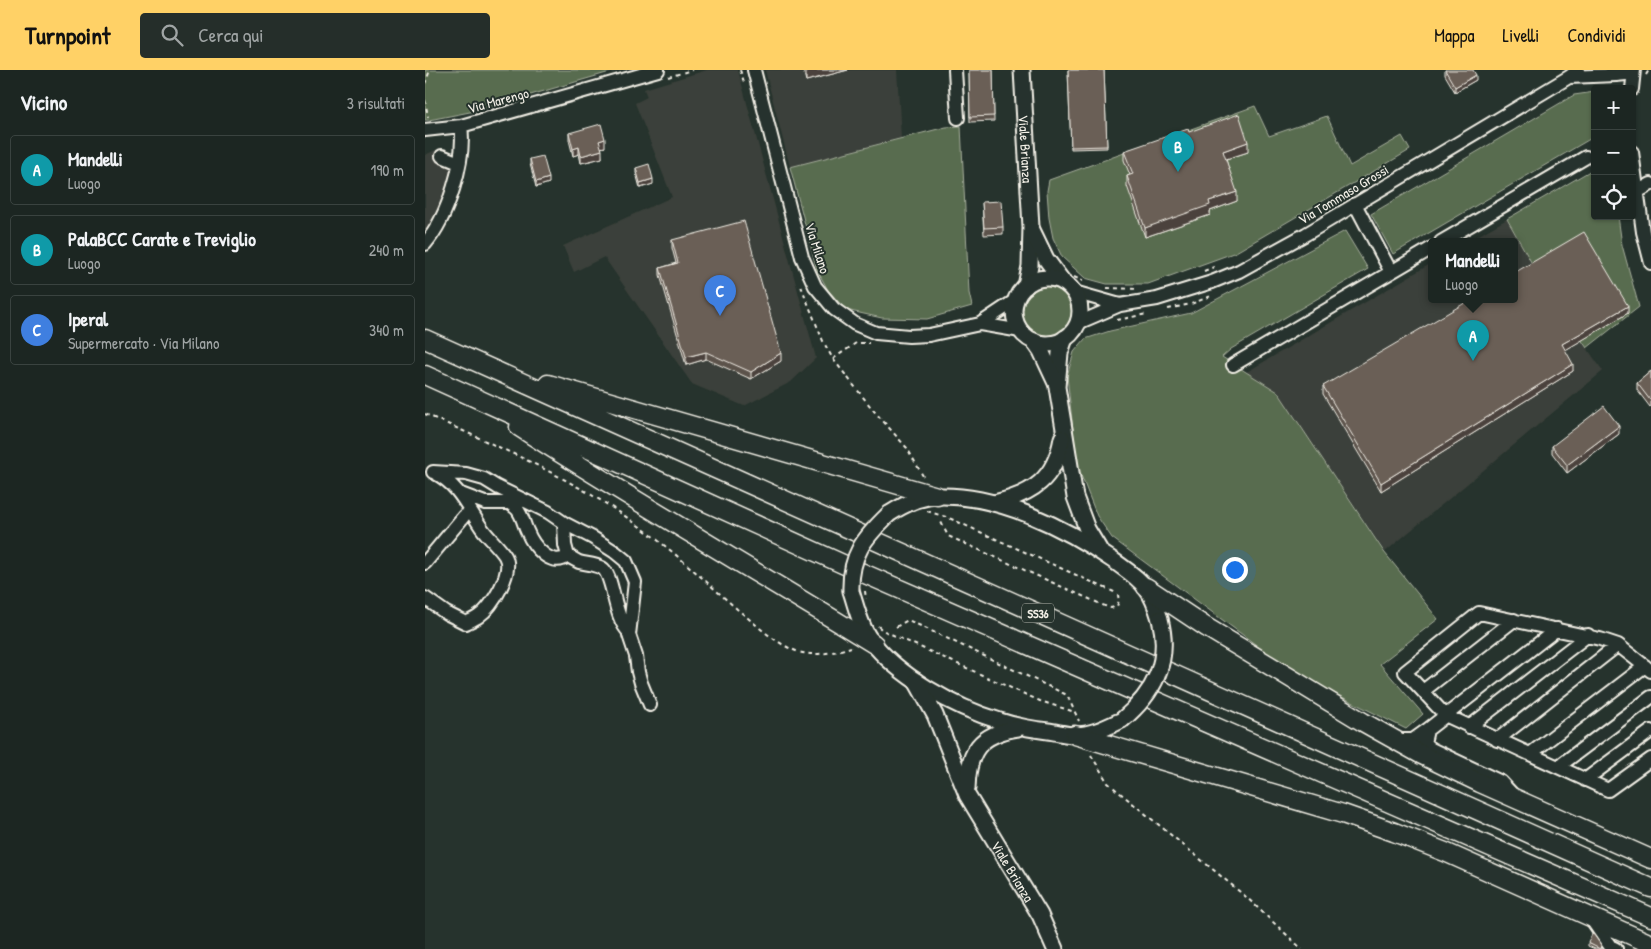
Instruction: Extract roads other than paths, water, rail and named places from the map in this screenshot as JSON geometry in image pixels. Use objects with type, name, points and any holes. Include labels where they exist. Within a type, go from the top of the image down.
[{"type":"highway","name":"SS36","points":[[425,339],[1651,888]]},
{"type":"highway","points":[[486,366],[937,496]]},
{"type":"highway","name":"SS36","points":[[425,374],[856,570],[1651,918]]},
{"type":"highway","points":[[468,394],[589,472],[828,614],[874,644]]},
{"type":"highway","points":[[1145,587],[1206,627],[1445,767],[1651,859]]},
{"type":"highway","points":[[1078,729],[1343,814],[1445,852],[1651,944]]},
{"type":"main road","name":"Viale Brianza","points":[[1022,70],[1031,227],[1030,266],[1026,286]]},
{"type":"main road","name":"Viale Brianza","points":[[1031,227],[1046,259],[1073,283]]},
{"type":"main road","points":[[1033,341],[1049,344],[1065,338],[1073,332],[1078,323],[1080,307],[1073,283],[1044,278],[1026,286],[1016,300],[1016,321],[1021,331],[1041,351],[1057,387]]},
{"type":"main road","points":[[1065,338],[1060,353],[1057,387],[1063,429],[1075,497],[1087,529],[1099,551]]},
{"type":"main road","points":[[993,503],[1025,494],[1047,475],[1060,451],[1063,429]]},
{"type":"main road","points":[[937,496],[993,503],[1046,522],[1099,551],[1125,569],[1145,587],[1160,619],[1164,642],[1164,656],[1151,688],[1134,710],[1122,720],[1096,732],[1078,729],[1025,727],[1000,721],[966,709],[916,680],[894,664],[868,636],[858,591],[851,575],[855,560],[863,543],[889,514],[903,505],[937,496]]},
{"type":"main road","name":"Viale Brianza","points":[[916,680],[935,715],[967,795],[1041,915],[1055,949]]},
{"type":"main road","points":[[967,795],[967,769],[980,744],[996,733],[1025,727]]},
{"type":"street","name":"Via Marengo","points":[[427,130],[461,126],[658,70]]},
{"type":"street","name":"Via Milano","points":[[754,70],[802,256],[815,286],[834,309],[855,324],[876,333],[893,336],[929,334],[980,324],[1021,331]]},
{"type":"street","points":[[955,70],[959,118]]},
{"type":"street","points":[[1574,74],[1623,72]]},
{"type":"street","points":[[1623,72],[1626,85]]},
{"type":"street","points":[[1623,72],[1630,85]]},
{"type":"street","name":"Via Tommaso Grossi","points":[[1078,323],[1120,305],[1157,299],[1212,282],[1239,271],[1574,74]]},
{"type":"street","name":"Via Marengo","points":[[425,244],[437,229],[452,190],[463,140],[461,126]]},
{"type":"street","points":[[442,156],[459,163]]},
{"type":"street","points":[[1448,238],[1586,157]]},
{"type":"street","points":[[1635,175],[1643,232],[1651,263]]},
{"type":"street","points":[[1637,192],[1651,184]]},
{"type":"street","points":[[1355,204],[1391,272]]},
{"type":"street","points":[[1233,365],[1428,250]]},
{"type":"street","name":"Via Tommaso Grossi","points":[[1073,283],[1120,305]]},
{"type":"street","name":"Via Milano","points":[[980,324],[1016,300]]},
{"type":"street","points":[[425,598],[446,613],[466,623],[480,616],[496,596],[506,578],[508,570],[506,557],[487,536],[461,494],[443,477],[429,471]]},
{"type":"street","points":[[429,471],[477,476],[548,512],[615,552],[629,564],[635,582],[629,632]]},
{"type":"street","points":[[461,494],[485,503],[511,504],[527,502]]},
{"type":"street","points":[[511,504],[519,512],[527,534],[540,551],[556,561],[563,560],[568,556]]},
{"type":"street","points":[[425,563],[464,516]]},
{"type":"street","points":[[564,523],[565,545],[568,556],[578,561],[601,567],[608,574],[613,601],[629,632],[636,656],[638,672],[650,705]]},
{"type":"street","points":[[1529,754],[1648,669],[1618,645],[1588,636],[1479,613],[1405,672],[1445,715],[1497,740],[1608,790],[1651,758]]},
{"type":"street","points":[[1423,691],[1514,620]]},
{"type":"street","points":[[1396,740],[1413,740],[1557,629]]},
{"type":"street","points":[[1469,727],[1588,636]]},
{"type":"street","points":[[1497,740],[1618,645]]},
{"type":"street","points":[[1558,767],[1651,697]]},
{"type":"street","points":[[1427,730],[1425,743],[1431,748],[1501,782],[1517,800]]},
{"type":"street","points":[[1585,780],[1651,731]]},
{"type":"street","points":[[1590,917],[1610,946],[1616,949]]},
{"type":"place","name":"PalaBCC Carate e Treviglio","points":[[1178,172]]},
{"type":"place","name":"Iperal","points":[[720,316]]},
{"type":"place","name":"Mandelli","points":[[1473,361]]}]
